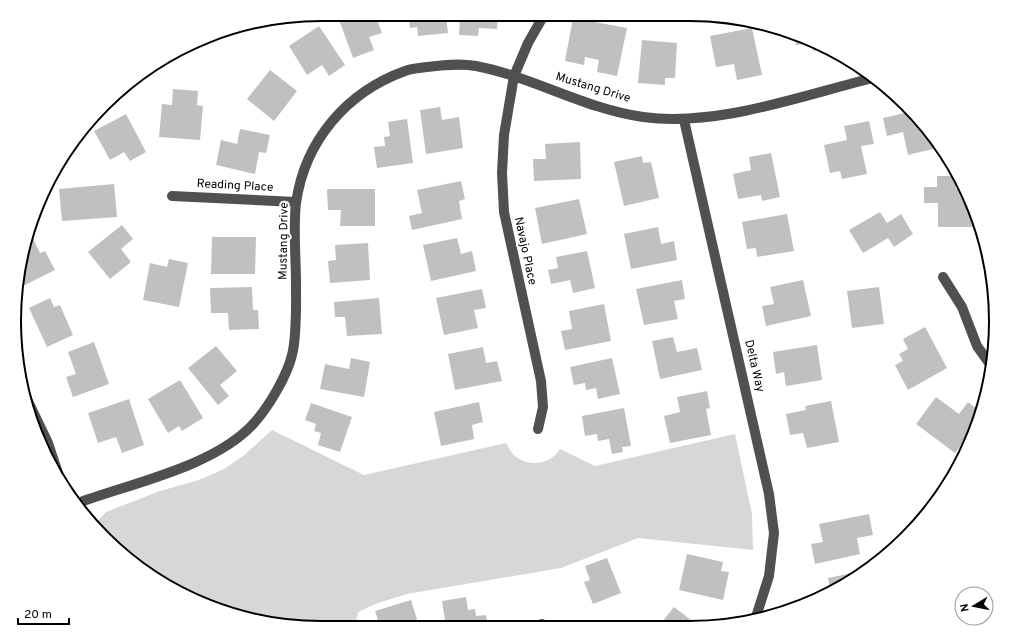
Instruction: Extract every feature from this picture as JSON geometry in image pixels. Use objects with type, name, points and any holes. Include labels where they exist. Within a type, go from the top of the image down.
[{"type":"street","name":"Navajo Place","points":[[538,429],[543,407],[541,381],[504,212],[502,173],[504,135],[514,76],[528,43],[541,21]]},
{"type":"street","name":"Mustang Drive","points":[[81,502],[184,466],[224,449],[254,423],[274,396],[292,355],[296,311],[296,202],[306,166],[318,138],[340,110],[369,89],[407,70],[444,65],[474,66],[514,76],[610,109],[642,116],[684,120],[729,114],[867,80]]},
{"type":"street","name":"Delta Way","points":[[684,120],[770,494],[774,533],[769,576],[758,613]]},
{"type":"street","name":"Reading Place","points":[[172,196],[296,202]]},
{"type":"street","points":[[943,277],[962,307],[978,346],[986,358]]},
{"type":"street","points":[[42,430],[51,451]]},
{"type":"shaded area","points":[[272,430],[364,475],[506,443],[514,455],[527,462],[539,463],[545,461],[556,454],[560,449],[595,466],[735,434],[752,514],[753,550],[638,538],[561,568],[407,594],[378,603],[358,612],[356,621],[321,621],[282,618],[243,611],[188,590],[171,581],[138,559],[123,547],[97,521],[106,512],[160,491],[199,480],[224,469],[243,456]]},
{"type":"building","points":[[340,21],[378,21],[382,33],[369,37],[374,50],[353,58]]},
{"type":"building","points":[[409,21],[447,21],[448,33],[418,36],[417,27],[410,28]]},
{"type":"building","points":[[460,21],[498,21],[497,29],[479,28],[478,36],[459,35]]},
{"type":"building","points":[[572,21],[589,21],[627,28],[617,76],[597,72],[599,60],[585,57],[584,65],[565,61]]},
{"type":"building","points":[[319,26],[345,65],[329,76],[322,65],[307,75],[289,46]]},
{"type":"building","points":[[752,28],[762,75],[737,80],[734,64],[716,67],[710,36]]},
{"type":"building","points":[[642,40],[677,43],[675,78],[665,78],[665,85],[638,83]]},
{"type":"building","points":[[795,41],[804,44],[796,45]]},
{"type":"building","points":[[270,70],[297,91],[274,121],[247,99]]},
{"type":"building","points":[[173,89],[198,91],[197,105],[203,106],[200,140],[159,137],[162,104],[172,105]]},
{"type":"building","points":[[440,107],[442,120],[459,117],[463,148],[426,154],[420,110]]},
{"type":"building","points":[[905,113],[915,123],[934,149],[908,155],[903,132],[887,136],[883,118]]},
{"type":"building","points":[[126,114],[146,152],[130,161],[124,152],[110,160],[94,131]]},
{"type":"building","points":[[407,119],[413,163],[377,168],[374,147],[385,146],[384,137],[390,136],[388,122]]},
{"type":"building","points":[[869,121],[874,144],[861,146],[867,174],[842,179],[840,171],[830,173],[824,145],[847,140],[844,126]]},
{"type":"building","points":[[240,129],[270,135],[266,153],[259,152],[255,174],[216,165],[221,140],[237,144]]},
{"type":"building","points":[[580,142],[581,179],[534,181],[533,159],[546,159],[545,144]]},
{"type":"building","points":[[771,153],[780,197],[762,201],[761,195],[738,199],[733,174],[751,170],[749,157]]},
{"type":"building","points":[[642,156],[643,163],[651,162],[659,198],[624,206],[614,162]]},
{"type":"building","points":[[937,176],[952,176],[956,184],[956,189],[958,189],[966,206],[974,227],[938,227],[938,203],[924,203],[924,187],[937,187]]},
{"type":"building","points":[[461,181],[465,199],[459,201],[462,219],[412,230],[409,216],[422,213],[417,190]]},
{"type":"building","points":[[114,184],[117,217],[62,221],[59,189]]},
{"type":"building","points":[[327,189],[375,189],[375,226],[340,226],[341,210],[328,210]]},
{"type":"building","points":[[579,199],[587,234],[542,244],[535,208]]},
{"type":"building","points":[[880,212],[887,223],[901,214],[913,234],[894,247],[888,238],[863,253],[849,230]]},
{"type":"building","points":[[787,214],[794,251],[757,257],[756,248],[747,249],[742,222]]},
{"type":"building","points":[[122,225],[133,239],[121,249],[131,262],[110,279],[88,252]]},
{"type":"building","points":[[658,227],[661,244],[674,241],[677,260],[631,269],[624,234]]},
{"type":"building","points":[[212,237],[256,237],[255,274],[211,274]]},
{"type":"building","points":[[33,238],[40,253],[45,251],[55,270],[24,286]]},
{"type":"building","points":[[457,238],[461,254],[472,251],[476,271],[431,281],[423,245]]},
{"type":"building","points":[[368,243],[370,280],[330,283],[328,261],[336,260],[335,245]]},
{"type":"building","points":[[587,251],[595,288],[573,293],[570,280],[551,284],[548,270],[558,268],[556,257]]},
{"type":"building","points":[[169,259],[188,263],[179,307],[143,300],[150,263],[167,267]]},
{"type":"building","points":[[682,280],[685,299],[674,301],[678,319],[644,325],[636,289]]},
{"type":"building","points":[[803,280],[811,316],[766,326],[762,306],[774,304],[770,287]]},
{"type":"building","points":[[252,287],[253,310],[258,310],[259,329],[229,330],[228,313],[211,313],[210,288]]},
{"type":"building","points":[[879,287],[884,324],[852,328],[847,291]]},
{"type":"building","points":[[482,289],[486,308],[474,310],[478,328],[444,335],[436,298]]},
{"type":"building","points":[[50,298],[54,307],[60,305],[73,335],[47,347],[29,308]]},
{"type":"building","points":[[379,298],[382,334],[347,336],[345,317],[335,317],[334,302]]},
{"type":"building","points":[[604,304],[611,341],[565,350],[561,331],[572,329],[569,311]]},
{"type":"building","points":[[925,327],[947,368],[908,390],[895,365],[903,361],[899,354],[908,349],[903,339]]},
{"type":"building","points":[[673,337],[677,352],[697,348],[702,370],[660,379],[652,341]]},
{"type":"building","points":[[94,342],[109,384],[73,397],[66,377],[76,374],[68,352]]},
{"type":"building","points":[[817,345],[822,380],[786,386],[784,372],[776,374],[773,352]]},
{"type":"building","points":[[216,346],[237,371],[220,385],[229,396],[218,405],[188,368]]},
{"type":"building","points":[[483,347],[486,363],[497,361],[502,381],[455,390],[448,354]]},
{"type":"building","points":[[351,358],[370,362],[364,397],[320,389],[325,364],[349,369]]},
{"type":"building","points":[[612,358],[620,394],[598,399],[596,388],[586,390],[585,383],[574,385],[570,367]]},
{"type":"building","points":[[180,380],[203,418],[182,431],[179,426],[168,433],[148,399]]},
{"type":"building","points":[[707,391],[710,408],[706,409],[711,435],[670,443],[664,416],[680,412],[677,397]]},
{"type":"building","points":[[936,397],[959,414],[968,402],[976,408],[963,442],[955,453],[916,424]]},
{"type":"building","points":[[129,399],[144,445],[122,453],[116,437],[98,443],[88,413]]},
{"type":"building","points":[[831,401],[839,442],[807,448],[803,433],[790,435],[786,414],[806,410],[805,406]]},
{"type":"building","points":[[479,402],[483,422],[472,425],[474,439],[441,446],[434,412]]},
{"type":"building","points":[[311,403],[352,417],[340,452],[318,445],[321,433],[314,431],[316,424],[305,420]]},
{"type":"building","points":[[624,408],[631,446],[622,447],[623,452],[612,454],[609,439],[598,441],[597,434],[585,436],[582,416]]},
{"type":"building","points":[[869,514],[873,535],[857,538],[860,554],[815,564],[811,544],[823,542],[819,524]]},
{"type":"building","points":[[687,554],[723,562],[721,571],[729,572],[723,600],[679,590]]},
{"type":"building","points":[[607,558],[621,593],[593,604],[584,582],[590,580],[585,566]]},
{"type":"building","points":[[851,573],[830,586],[828,578]]},
{"type":"building","points":[[466,597],[468,610],[475,609],[476,616],[486,615],[487,621],[445,621],[442,601]]},
{"type":"building","points":[[411,600],[417,621],[378,621],[375,611]]},
{"type":"building","points":[[674,607],[692,621],[689,621],[663,621]]}]
